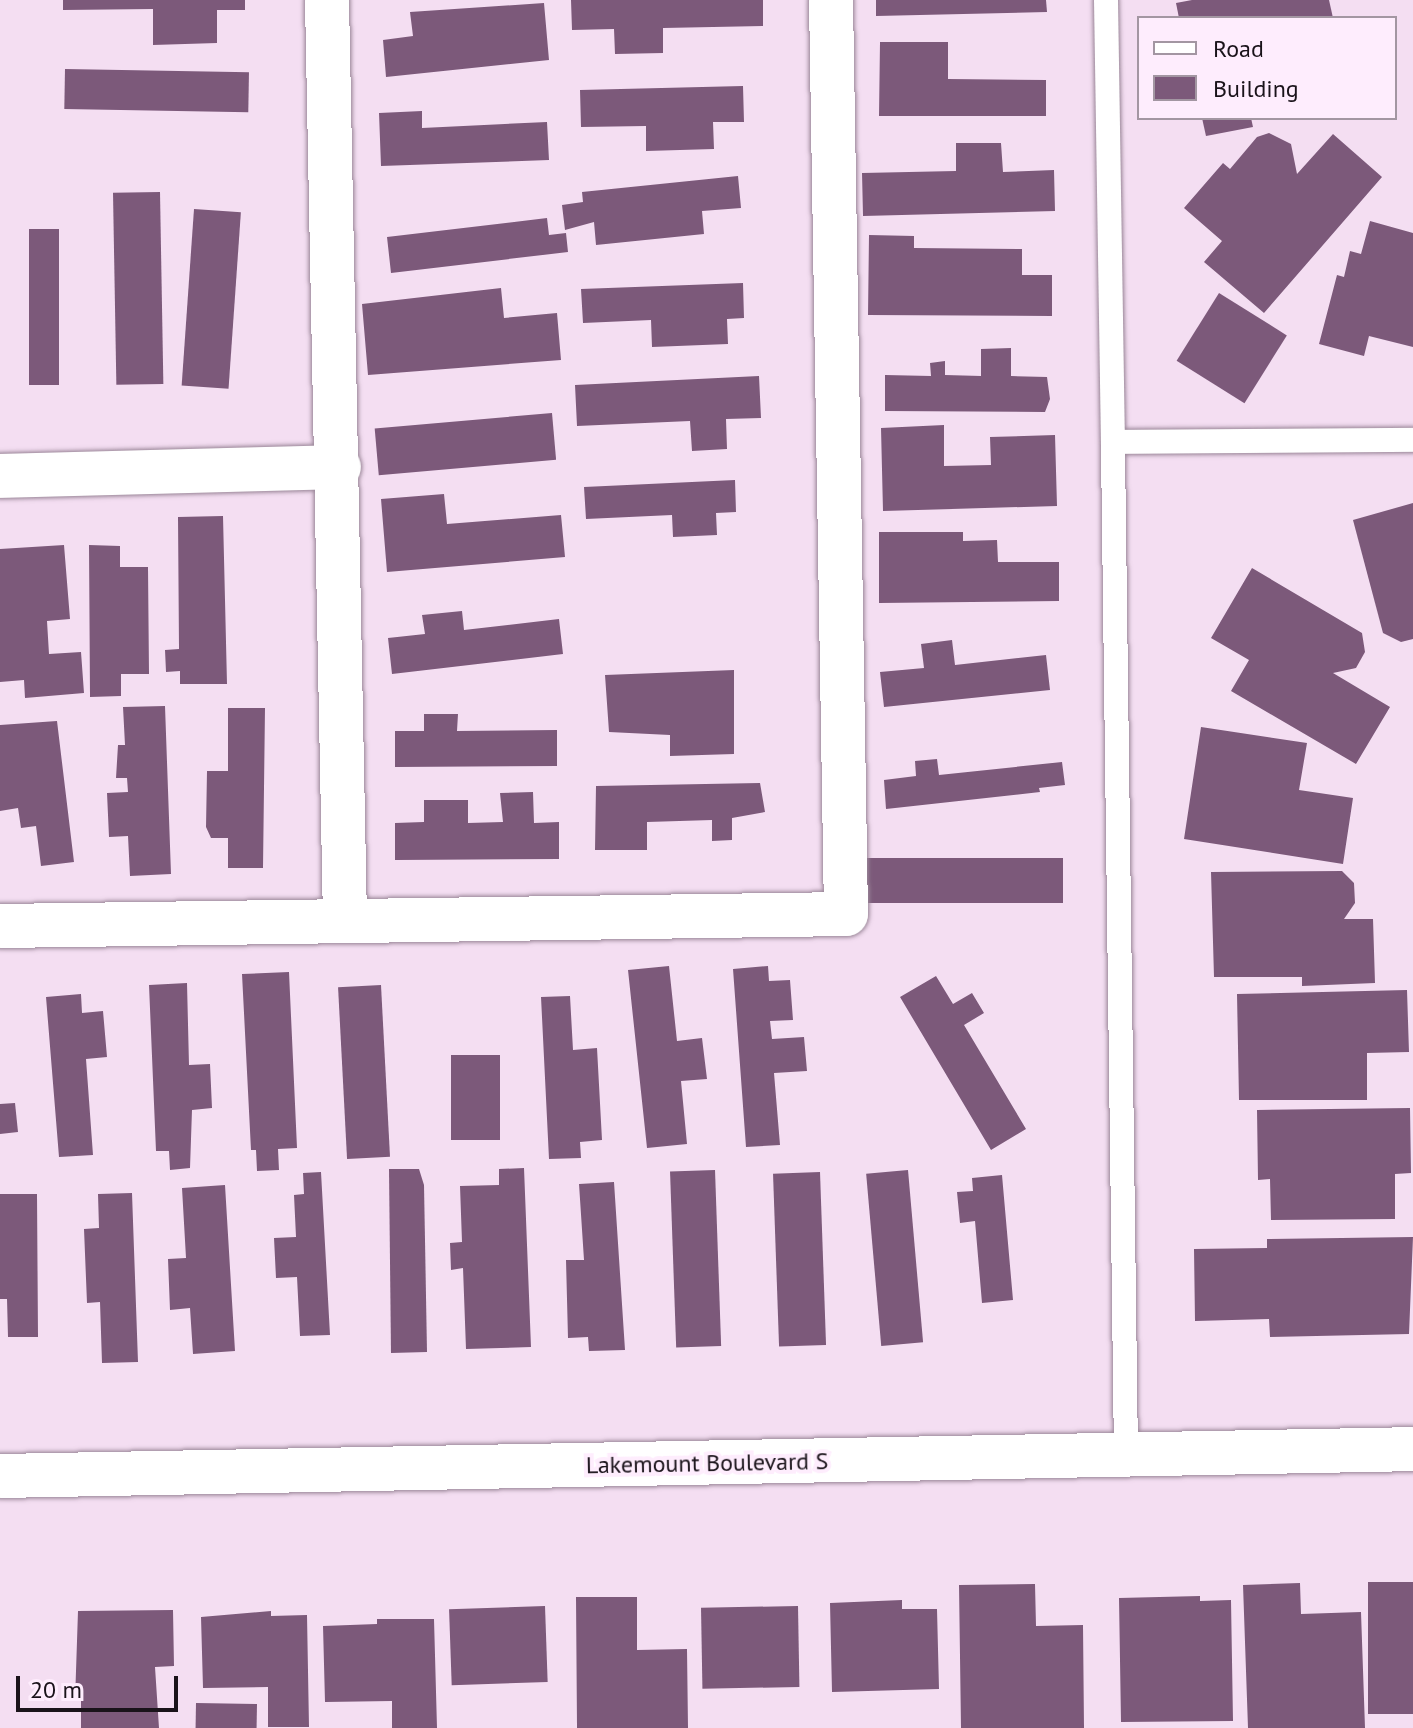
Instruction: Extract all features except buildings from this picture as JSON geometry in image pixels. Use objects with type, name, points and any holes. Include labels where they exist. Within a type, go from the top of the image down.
[{"type":"street","points":[[327,0],[339,467],[345,921]]},
{"type":"street","points":[[0,926],[846,914],[831,0]]},
{"type":"street","points":[[0,476],[339,467]]},
{"type":"street","name":"Lakemount Boulevard S","points":[[0,1476],[1413,1449]]},
{"type":"lane","points":[[1106,0],[1126,1455]]},
{"type":"lane","points":[[1113,442],[1413,440]]}]
